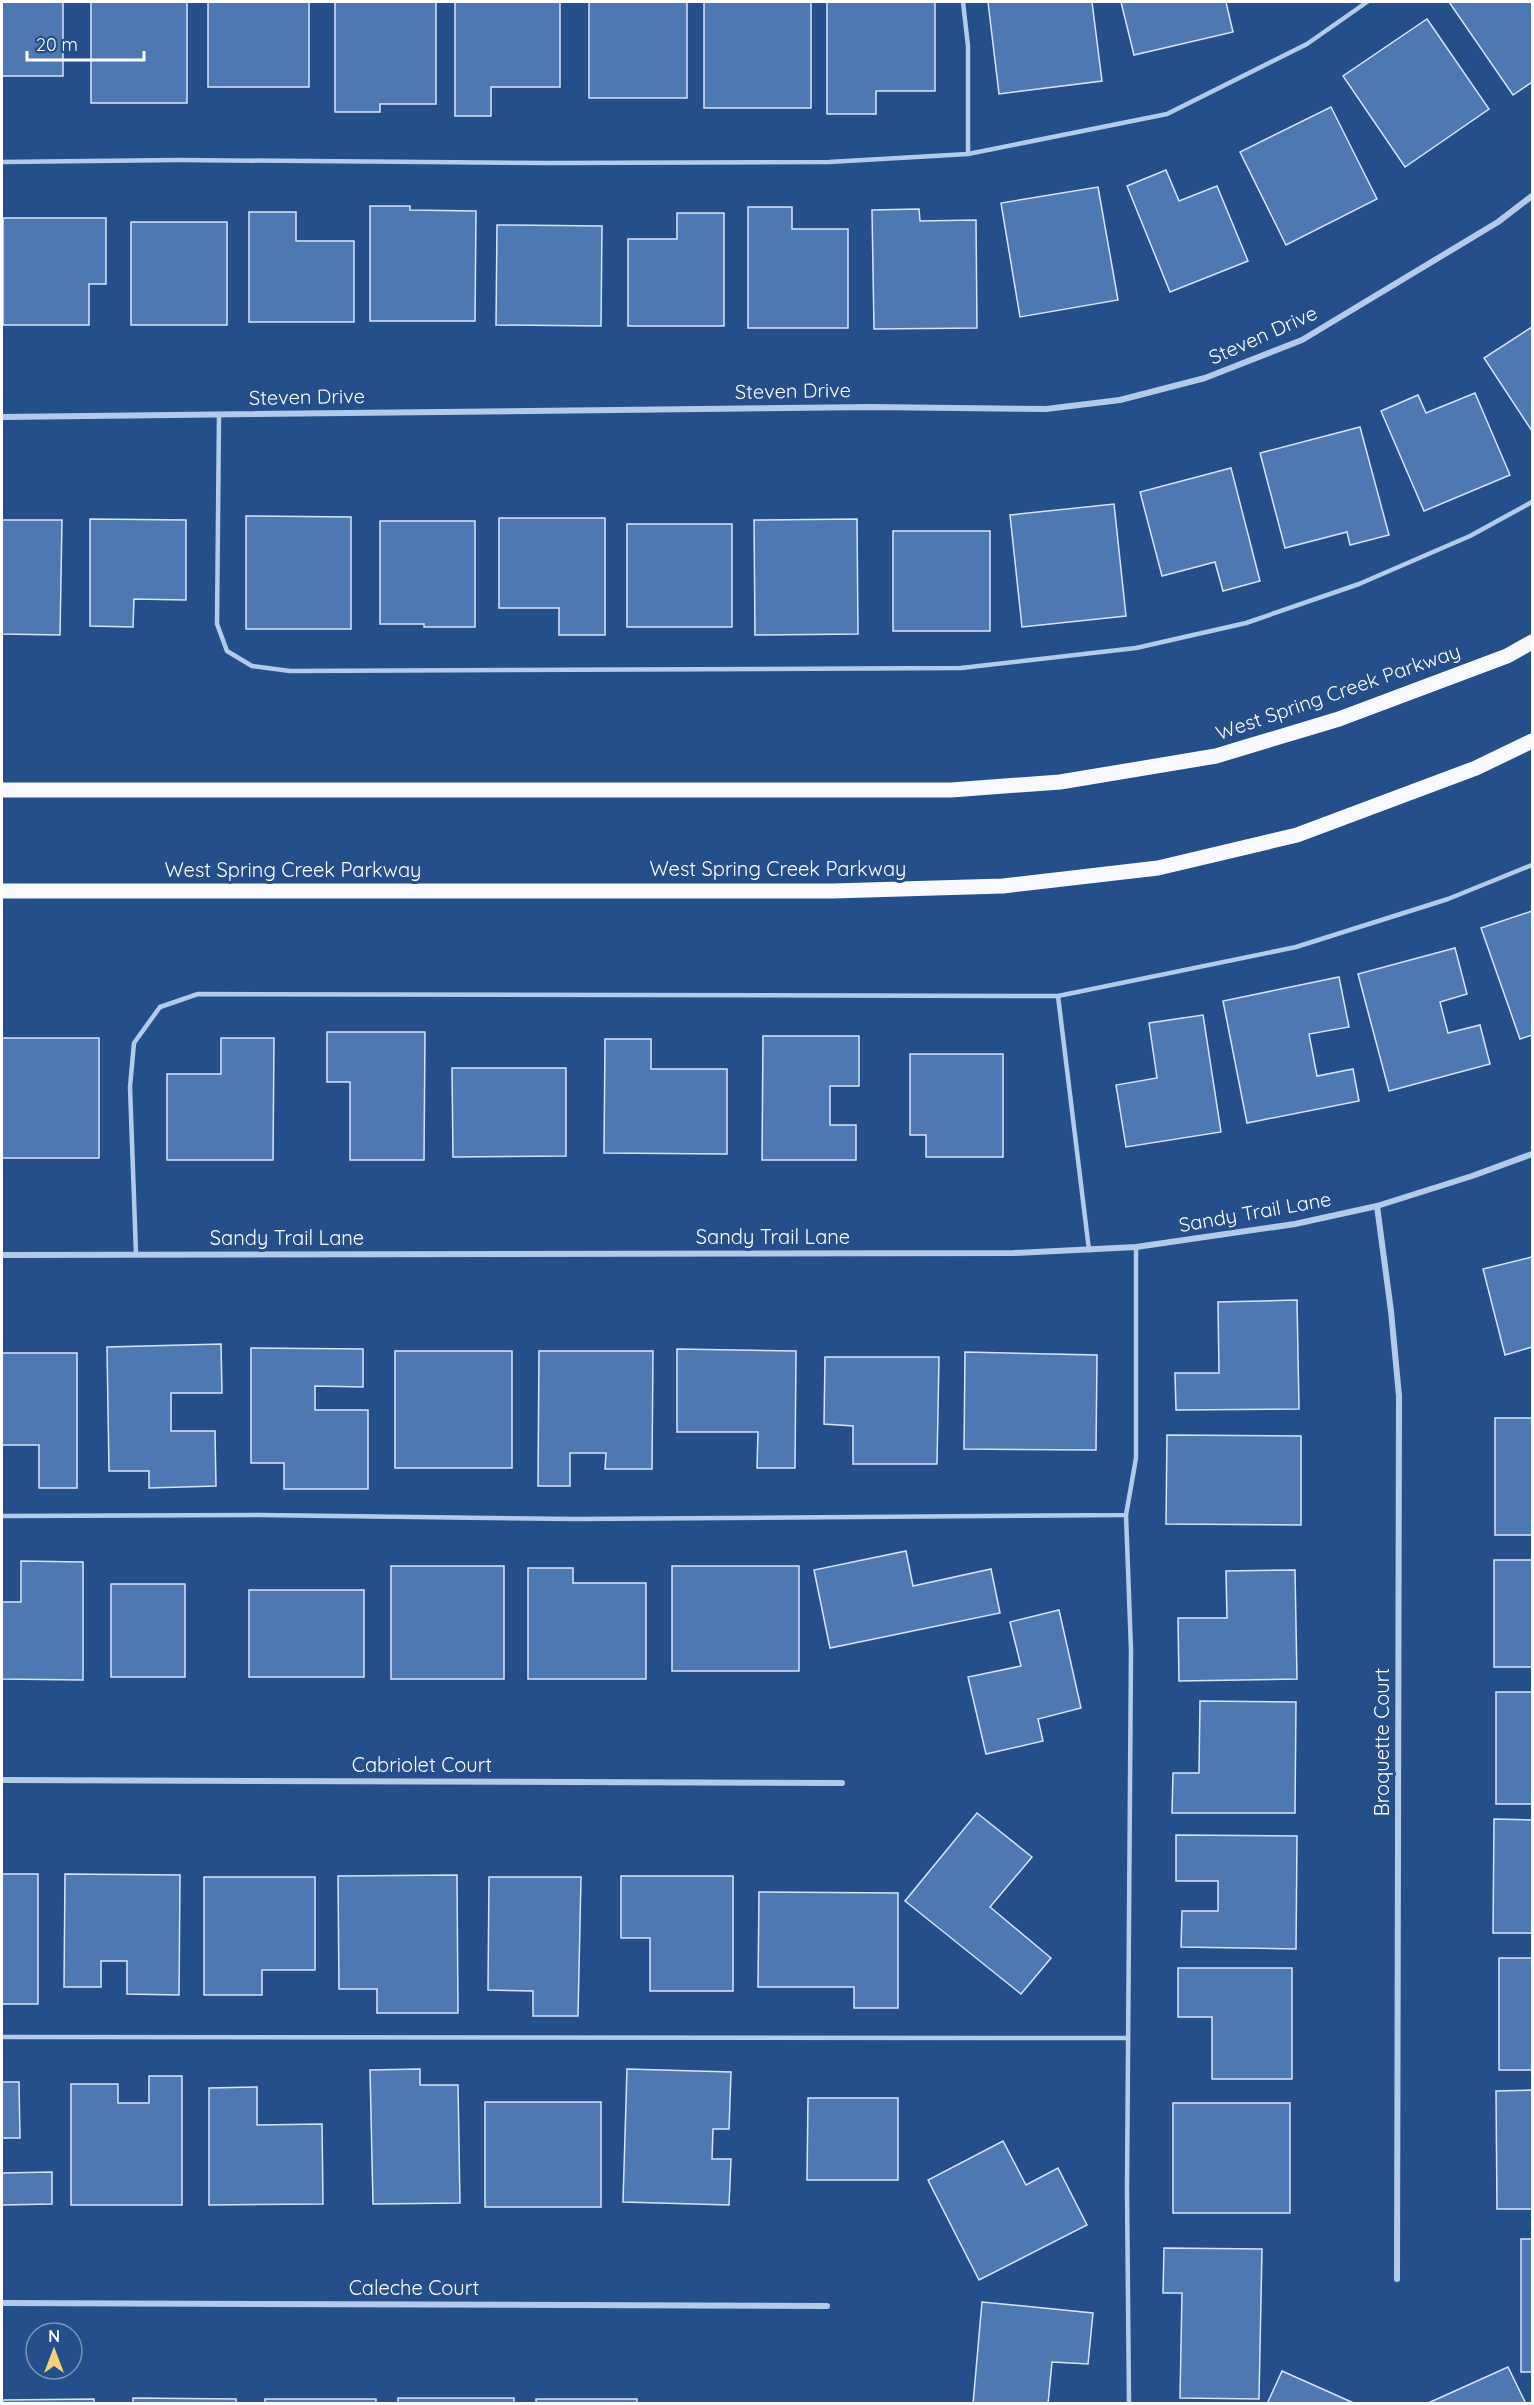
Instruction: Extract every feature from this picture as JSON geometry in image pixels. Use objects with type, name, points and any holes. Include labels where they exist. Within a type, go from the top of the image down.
[{"type":"main road","name":"West Spring Creek Parkway","points":[[2,790],[951,790],[1060,782],[1216,756],[1350,714],[1507,656],[1533,642]]},
{"type":"main road","name":"West Spring Creek Parkway","points":[[2,891],[832,891],[1003,886],[1158,868],[1297,835],[1476,768],[1533,741]]},
{"type":"street","name":"Steven Drive","points":[[2,417],[871,407],[1046,409],[1120,400],[1205,378],[1302,340],[1497,222],[1533,196]]},
{"type":"street","name":"Sandy Trail Lane","points":[[2,1255],[1002,1253],[1136,1247],[1295,1224],[1377,1206],[1533,1154]]},
{"type":"street","name":"Broquette Court","points":[[1377,1206],[1392,1311],[1399,1396],[1397,2279]]},
{"type":"street","name":"Cabriolet Court","points":[[2,1780],[842,1783]]},
{"type":"street","name":"Caleche Court","points":[[2,2303],[826,2306]]},
{"type":"lane","points":[[963,2],[968,46],[969,154]]},
{"type":"lane","points":[[2,162],[178,160],[550,163],[829,162],[969,154],[1167,114],[1307,44],[1367,2]]},
{"type":"lane","points":[[219,414],[217,624],[227,651],[252,666],[291,671],[961,668],[1136,648],[1246,623],[1359,584],[1470,537],[1533,502]]},
{"type":"lane","points":[[135,1254],[130,1087],[134,1043],[160,1006],[198,994],[1058,996],[1296,947],[1448,899],[1533,865]]},
{"type":"lane","points":[[1058,996],[1089,1250]]},
{"type":"lane","points":[[1129,2403],[1127,2190],[1131,1650],[1126,1515],[1136,1458],[1136,1247]]},
{"type":"lane","points":[[2,1516],[260,1515],[575,1519],[1126,1515]]},
{"type":"lane","points":[[2,2037],[1128,2038]]},
{"type":"building","points":[[2,2],[63,2],[63,76],[2,76]]},
{"type":"building","points":[[91,2],[187,2],[187,103],[91,103]]},
{"type":"building","points":[[208,2],[309,2],[309,87],[208,87]]},
{"type":"building","points":[[335,2],[436,2],[436,104],[380,104],[380,112],[335,112]]},
{"type":"building","points":[[455,2],[560,2],[560,87],[491,87],[491,116],[455,116]]},
{"type":"building","points":[[589,2],[687,2],[687,98],[589,98]]},
{"type":"building","points":[[704,2],[811,2],[811,108],[704,108]]},
{"type":"building","points":[[827,2],[935,2],[935,91],[876,91],[876,114],[827,114]]},
{"type":"building","points":[[988,2],[1092,2],[1102,81],[999,94]]},
{"type":"building","points":[[1121,2],[1226,2],[1233,32],[1134,55]]},
{"type":"building","points":[[1449,2],[1532,2],[1532,82],[1513,95]]},
{"type":"building","points":[[1427,19],[1489,109],[1405,167],[1343,76]]},
{"type":"building","points":[[1331,107],[1377,199],[1286,245],[1240,152]]},
{"type":"building","points":[[1166,170],[1179,201],[1217,186],[1248,261],[1170,292],[1127,186]]},
{"type":"building","points":[[1098,187],[1118,300],[1020,317],[1001,203]]},
{"type":"building","points":[[370,206],[410,206],[410,210],[476,211],[475,321],[370,321]]},
{"type":"building","points":[[748,207],[792,207],[792,229],[848,229],[848,328],[748,328]]},
{"type":"building","points":[[919,209],[920,221],[976,220],[977,328],[874,329],[872,210]]},
{"type":"building","points":[[249,212],[296,212],[296,241],[354,241],[354,322],[249,322]]},
{"type":"building","points":[[677,213],[724,213],[724,326],[628,326],[628,239],[677,239]]},
{"type":"building","points":[[3,218],[106,218],[106,284],[89,284],[89,325],[3,325]]},
{"type":"building","points":[[131,222],[227,222],[227,325],[131,325]]},
{"type":"building","points":[[497,225],[602,226],[601,326],[496,325]]},
{"type":"building","points":[[1532,327],[1532,431],[1484,358]]},
{"type":"building","points":[[1475,393],[1510,475],[1424,511],[1381,411],[1418,395],[1426,413]]},
{"type":"building","points":[[1360,427],[1389,535],[1350,545],[1347,532],[1285,548],[1260,453]]},
{"type":"building","points":[[1231,468],[1260,581],[1223,591],[1215,562],[1162,576],[1140,492]]},
{"type":"building","points":[[1114,504],[1126,616],[1022,627],[1010,515]]},
{"type":"building","points":[[246,516],[351,517],[351,629],[246,629]]},
{"type":"building","points":[[499,518],[605,518],[605,635],[559,635],[559,608],[499,608]]},
{"type":"building","points":[[90,519],[186,520],[186,600],[134,599],[133,627],[90,626]]},
{"type":"building","points":[[857,519],[858,634],[755,635],[754,520]]},
{"type":"building","points":[[2,520],[62,520],[60,635],[2,634]]},
{"type":"building","points":[[380,521],[475,521],[475,627],[380,624]]},
{"type":"building","points":[[627,524],[732,524],[732,627],[627,627]]},
{"type":"building","points":[[893,531],[990,531],[990,631],[893,631]]},
{"type":"building","points":[[1532,911],[1532,1035],[1520,1039],[1481,928]]},
{"type":"building","points":[[1455,948],[1467,994],[1440,1002],[1448,1033],[1480,1025],[1490,1064],[1389,1091],[1358,974]]},
{"type":"building","points":[[1339,977],[1349,1027],[1309,1034],[1317,1076],[1353,1069],[1359,1101],[1247,1123],[1223,1001]]},
{"type":"building","points":[[1203,1015],[1221,1132],[1126,1147],[1116,1085],[1157,1078],[1149,1023]]},
{"type":"building","points":[[327,1032],[425,1032],[424,1160],[350,1160],[350,1082],[327,1082]]},
{"type":"building","points":[[763,1036],[859,1036],[859,1086],[830,1086],[830,1125],[856,1125],[856,1160],[762,1160]]},
{"type":"building","points":[[2,1038],[99,1038],[99,1158],[2,1158]]},
{"type":"building","points":[[221,1038],[274,1038],[273,1160],[167,1160],[167,1074],[221,1074]]},
{"type":"building","points":[[605,1039],[651,1039],[651,1069],[727,1069],[727,1154],[604,1153]]},
{"type":"building","points":[[910,1054],[1003,1054],[1003,1157],[926,1157],[926,1135],[910,1135]]},
{"type":"building","points":[[452,1068],[566,1068],[566,1156],[453,1157]]},
{"type":"building","points":[[1532,1257],[1532,1347],[1505,1355],[1483,1269]]},
{"type":"building","points":[[1297,1300],[1299,1409],[1176,1410],[1175,1373],[1219,1373],[1218,1302]]},
{"type":"building","points":[[221,1344],[222,1393],[171,1393],[171,1431],[215,1431],[216,1486],[149,1488],[149,1471],[109,1471],[107,1347]]},
{"type":"building","points":[[251,1348],[363,1349],[363,1387],[315,1386],[315,1410],[368,1410],[368,1489],[284,1489],[284,1463],[251,1463]]},
{"type":"building","points":[[677,1349],[796,1351],[795,1468],[757,1468],[758,1432],[677,1432]]},
{"type":"building","points":[[395,1351],[512,1351],[512,1468],[395,1468]]},
{"type":"building","points":[[539,1351],[653,1351],[652,1469],[605,1469],[606,1453],[570,1453],[570,1486],[538,1486]]},
{"type":"building","points":[[965,1352],[1097,1355],[1096,1450],[964,1449]]},
{"type":"building","points":[[2,1353],[77,1353],[77,1488],[39,1488],[39,1445],[2,1445]]},
{"type":"building","points":[[825,1357],[939,1357],[937,1464],[853,1464],[853,1426],[824,1424]]},
{"type":"building","points":[[1495,1418],[1532,1418],[1532,1535],[1495,1535]]},
{"type":"building","points":[[1167,1435],[1301,1436],[1301,1525],[1166,1524]]},
{"type":"building","points":[[906,1551],[913,1586],[991,1569],[1000,1613],[830,1648],[814,1570]]},
{"type":"building","points":[[1494,1560],[1532,1560],[1532,1667],[1494,1667]]},
{"type":"building","points":[[21,1561],[83,1562],[83,1680],[2,1679],[2,1602],[21,1602]]},
{"type":"building","points":[[391,1566],[504,1566],[504,1679],[391,1679]]},
{"type":"building","points":[[672,1566],[799,1566],[799,1671],[672,1671]]},
{"type":"building","points":[[528,1568],[573,1568],[573,1583],[646,1583],[646,1679],[528,1679]]},
{"type":"building","points":[[1295,1570],[1297,1679],[1179,1681],[1178,1618],[1227,1618],[1226,1571]]},
{"type":"building","points":[[111,1584],[185,1584],[185,1677],[111,1677]]},
{"type":"building","points":[[249,1590],[364,1590],[364,1677],[249,1677]]},
{"type":"building","points":[[1059,1610],[1081,1708],[1038,1719],[1043,1741],[986,1754],[968,1677],[1021,1666],[1010,1622]]},
{"type":"building","points":[[1496,1692],[1532,1692],[1532,1804],[1496,1804]]},
{"type":"building","points":[[1200,1701],[1296,1702],[1295,1813],[1172,1813],[1173,1773],[1199,1773]]},
{"type":"building","points":[[977,1813],[1032,1857],[990,1907],[1051,1958],[1021,1994],[905,1901]]},
{"type":"building","points":[[1494,1819],[1532,1820],[1532,1933],[1493,1933]]},
{"type":"building","points":[[1176,1835],[1297,1836],[1296,1949],[1181,1947],[1182,1911],[1218,1911],[1218,1881],[1176,1881]]},
{"type":"building","points":[[2,1874],[38,1874],[38,2004],[2,2004]]},
{"type":"building","points":[[65,1874],[180,1875],[179,1995],[127,1994],[127,1961],[101,1961],[101,1987],[64,1987]]},
{"type":"building","points":[[457,1875],[458,2013],[377,2013],[377,1989],[339,1989],[338,1876]]},
{"type":"building","points":[[621,1876],[733,1876],[733,1991],[650,1991],[650,1938],[621,1938]]},
{"type":"building","points":[[204,1877],[315,1877],[315,1970],[262,1970],[262,1995],[204,1995]]},
{"type":"building","points":[[489,1877],[581,1877],[578,2016],[533,2016],[533,1991],[488,1990]]},
{"type":"building","points":[[759,1892],[898,1893],[898,2008],[854,2008],[854,1987],[758,1987]]},
{"type":"building","points":[[1499,1958],[1532,1958],[1532,2070],[1499,2070]]},
{"type":"building","points":[[1178,1968],[1292,1968],[1292,2079],[1212,2079],[1212,2017],[1178,2017]]},
{"type":"building","points":[[420,2069],[420,2085],[458,2085],[460,2203],[373,2204],[370,2070]]},
{"type":"building","points":[[627,2069],[731,2072],[729,2129],[713,2129],[712,2159],[731,2159],[729,2205],[623,2202]]},
{"type":"building","points":[[149,2076],[182,2076],[182,2205],[71,2205],[71,2084],[118,2084],[118,2103],[149,2103]]},
{"type":"building","points":[[2,2082],[19,2082],[20,2138],[2,2138]]},
{"type":"building","points":[[257,2087],[257,2125],[322,2124],[323,2204],[209,2205],[209,2088]]},
{"type":"building","points":[[1532,2090],[1532,2209],[1497,2209],[1496,2091]]},
{"type":"building","points":[[808,2098],[898,2098],[898,2180],[807,2180]]},
{"type":"building","points":[[485,2102],[601,2102],[601,2207],[485,2207]]},
{"type":"building","points":[[1173,2103],[1290,2103],[1290,2213],[1173,2213]]},
{"type":"building","points":[[1003,2141],[1026,2185],[1058,2168],[1087,2225],[979,2280],[928,2180]]},
{"type":"building","points":[[52,2172],[52,2204],[2,2205],[2,2173]]},
{"type":"building","points":[[1521,2239],[1532,2239],[1532,2372],[1521,2372]]},
{"type":"building","points":[[1164,2248],[1262,2249],[1259,2399],[1180,2398],[1182,2293],[1163,2293]]},
{"type":"building","points":[[982,2302],[1093,2313],[1088,2364],[1052,2362],[1048,2404],[973,2404]]},
{"type":"building","points":[[1508,2367],[1526,2404],[1426,2404]]},
{"type":"building","points":[[1282,2371],[1356,2404],[1267,2404]]},
{"type":"building","points":[[133,2398],[236,2399],[236,2404],[133,2404]]},
{"type":"building","points":[[398,2398],[514,2398],[514,2404],[398,2404]]},
{"type":"building","points":[[94,2399],[94,2404],[2,2404],[2,2400]]},
{"type":"building","points":[[265,2399],[376,2399],[376,2404],[265,2404]]},
{"type":"building","points":[[536,2399],[637,2399],[637,2404],[536,2404]]}]
